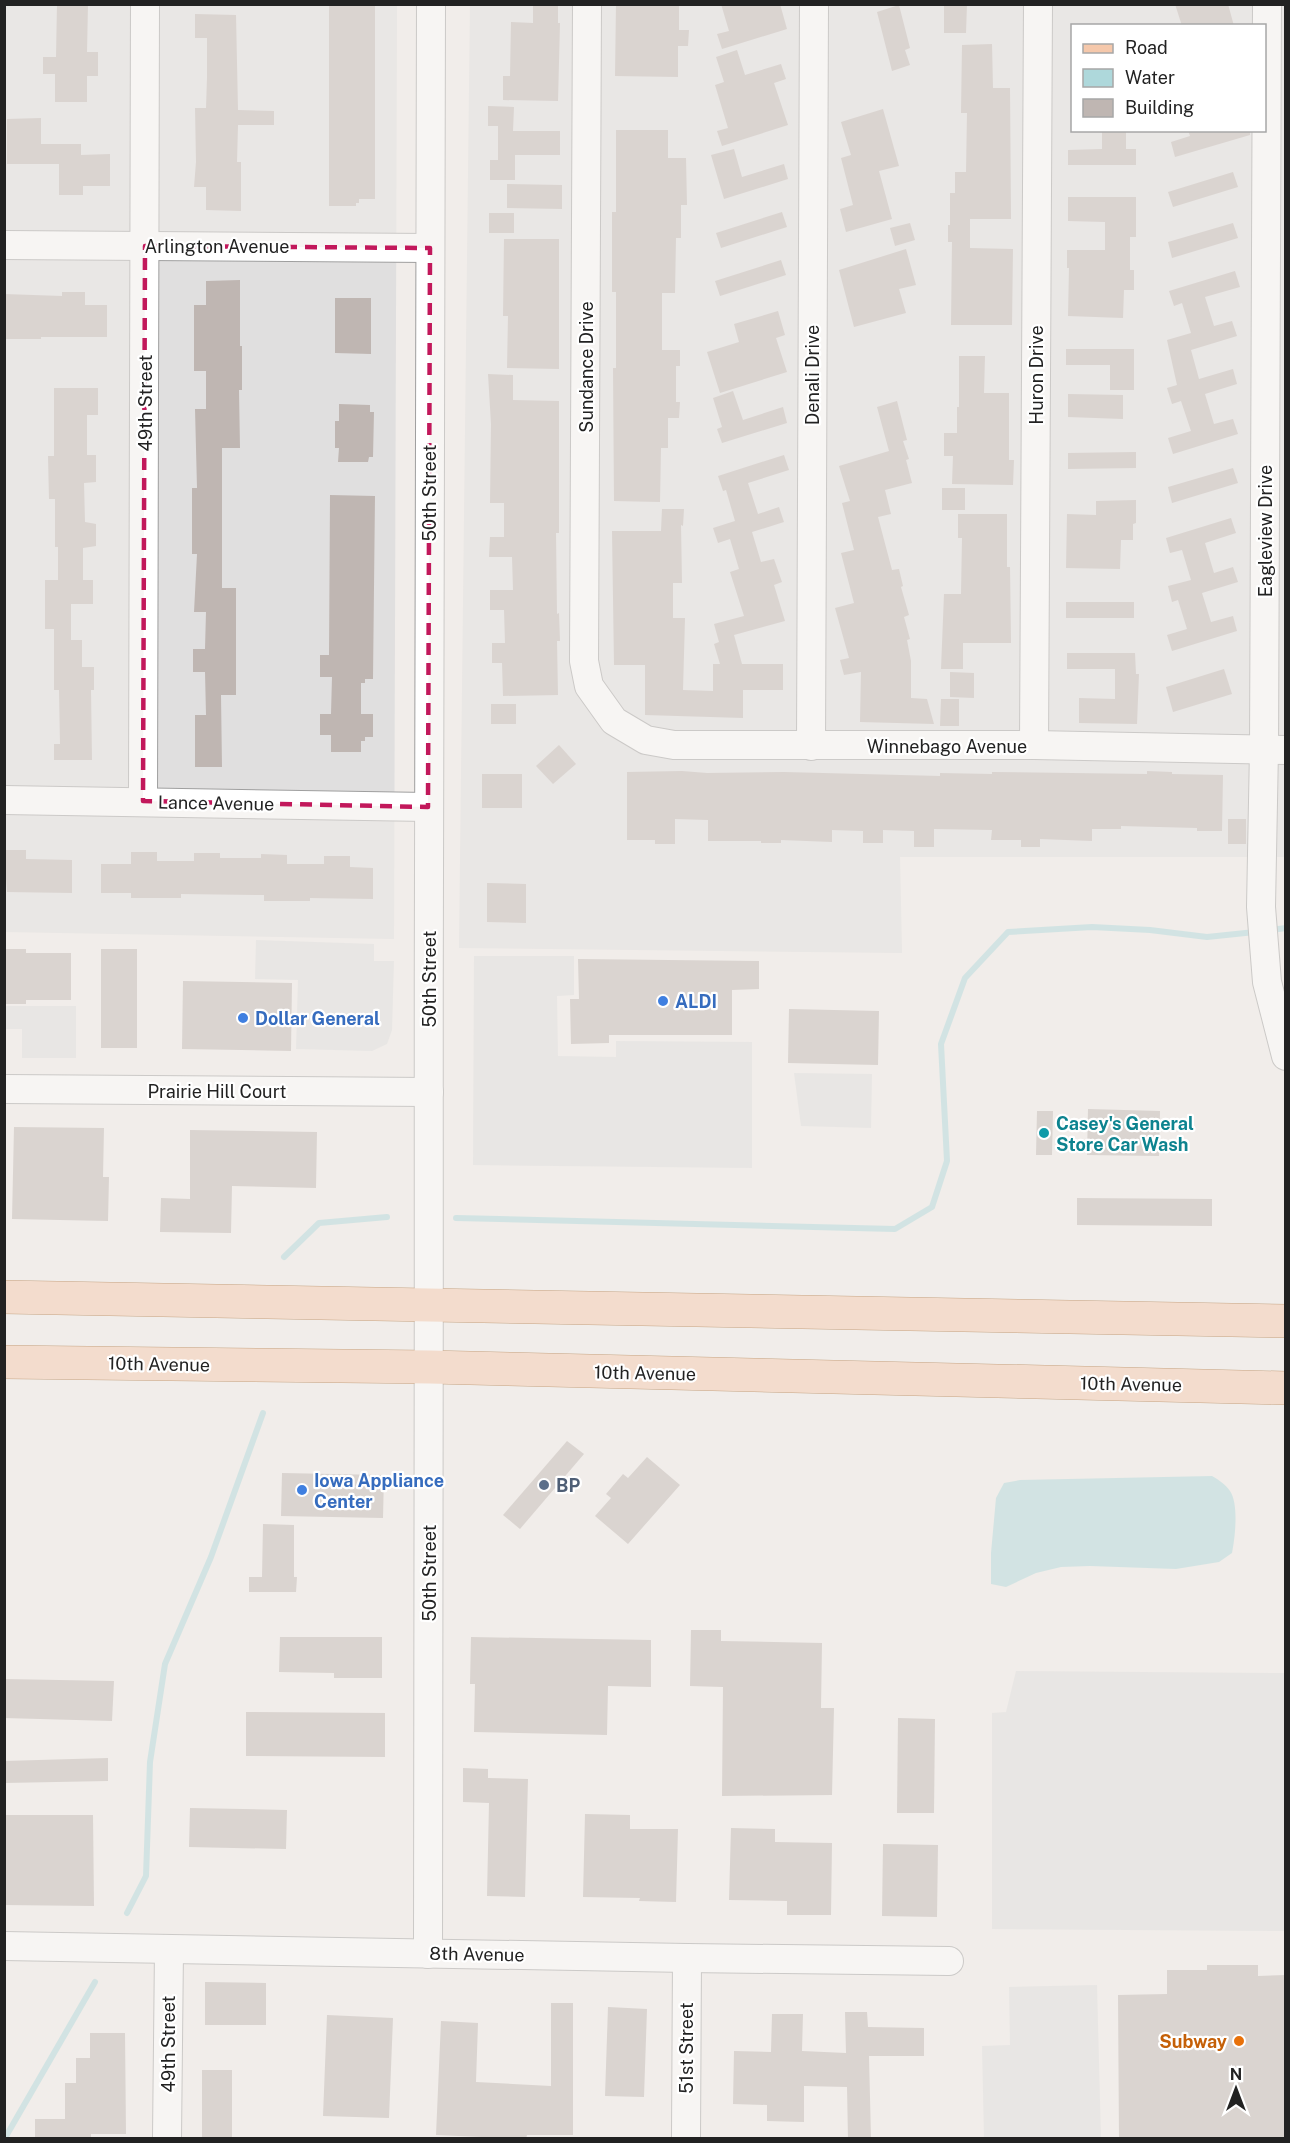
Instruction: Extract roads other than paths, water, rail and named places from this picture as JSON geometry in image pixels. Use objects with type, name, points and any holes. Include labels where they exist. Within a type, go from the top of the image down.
[{"type":"main road","points":[[4,1297],[1286,1321]]},
{"type":"main road","name":"10th Avenue","points":[[4,1362],[430,1367],[1286,1388]]},
{"type":"street","name":"49th Street","points":[[143,801],[145,4]]},
{"type":"street","name":"50th Street","points":[[428,1954],[431,4]]},
{"type":"street","name":"Sundance Drive","points":[[587,4],[584,661],[589,686],[614,721]]},
{"type":"street","name":"Denali Drive","points":[[811,746],[814,4]]},
{"type":"street","name":"Huron Drive","points":[[1034,745],[1038,4]]},
{"type":"street","name":"Eagleview Drive","points":[[1267,4],[1275,750],[1262,907],[1267,982],[1286,1056]]},
{"type":"street","name":"Arlington Avenue","points":[[4,245],[430,248]]},
{"type":"street","name":"Winnebago Avenue","points":[[614,721],[646,740],[674,745],[1034,745],[1275,750]]},
{"type":"street","name":"Lance Avenue","points":[[4,800],[428,807]]},
{"type":"street","name":"Prairie Hill Court","points":[[4,1089],[429,1092]]},
{"type":"street","name":"8th Avenue","points":[[4,1946],[687,1958],[949,1960]]},
{"type":"street","name":"49th Street","points":[[167,2139],[169,1949]]},
{"type":"street","name":"51st Street","points":[[686,2139],[687,1958]]},
{"type":"water","points":[[1212,1476],[1230,1491],[1235,1504],[1232,1553],[1219,1562],[1176,1569],[1061,1567],[1036,1573],[1006,1587],[991,1584],[996,1498],[1004,1483],[1020,1480]]},
{"type":"waterway","points":[[456,1218],[895,1229],[932,1207],[947,1161],[941,1044],[965,978],[1008,932],[1092,927],[1150,930],[1207,937],[1255,932]]},
{"type":"waterway","points":[[1271,930],[1286,928]]},
{"type":"waterway","points":[[284,1257],[319,1223],[387,1217]]},
{"type":"waterway","points":[[127,1913],[146,1876],[150,1762],[165,1664],[211,1557],[263,1413]]},
{"type":"waterway","points":[[5,2138],[95,1982]]},
{"type":"place","name":"ALDI","points":[[663,1001]]},
{"type":"place","name":"Dollar General","points":[[243,1018]]},
{"type":"place","name":"Casey's General Store Car Wash","points":[[1044,1133]]},
{"type":"place","name":"BP","points":[[544,1485]]},
{"type":"place","name":"Iowa Appliance Center","points":[[302,1490]]},
{"type":"place","name":"Subway","points":[[1239,2041]]}]
